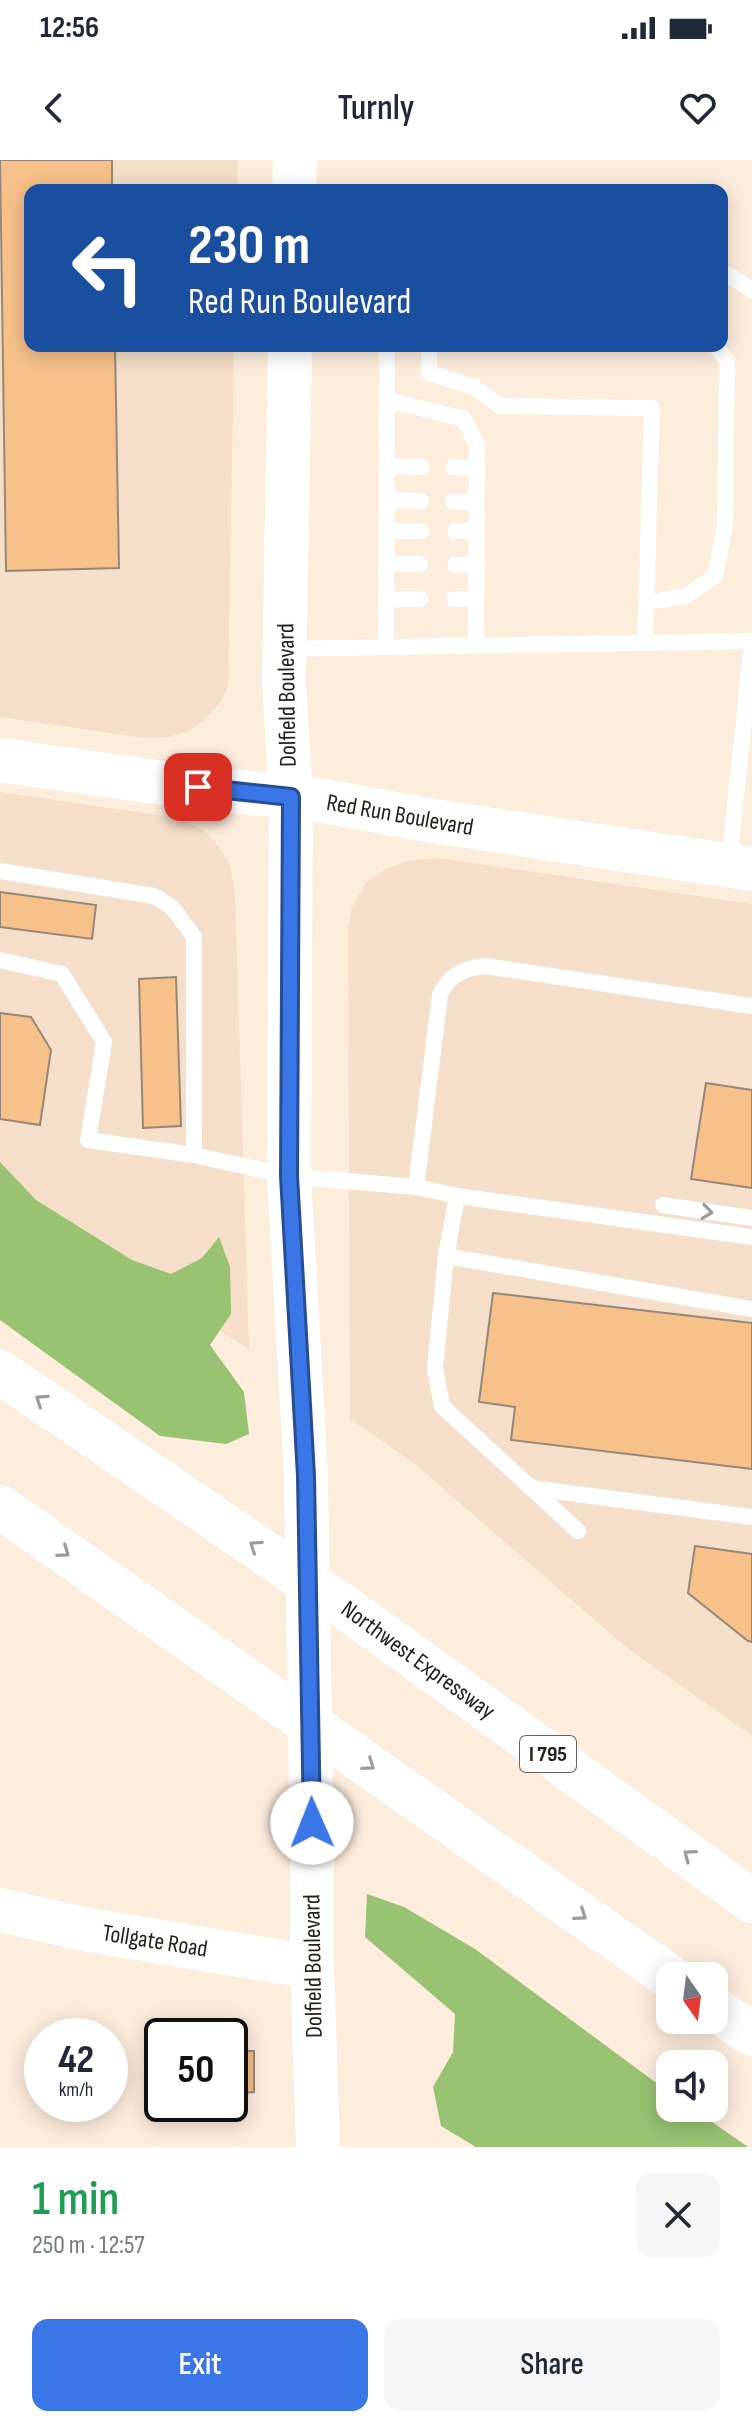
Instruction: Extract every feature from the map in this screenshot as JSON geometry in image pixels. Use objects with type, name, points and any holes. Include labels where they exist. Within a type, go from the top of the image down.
[{"type":"main road","points":[[294,184],[295,160]]},
{"type":"main road","name":"Dolfield Boulevard","points":[[290,352],[285,649],[291,797],[289,1176],[306,1476],[312,1967],[318,2147]]},
{"type":"main road","name":"Red Run Boulevard","points":[[6,765],[291,797],[740,867]]},
{"type":"main road","name":"Northwest Expressway","points":[[0,1372],[343,1606],[752,1901]]},
{"type":"main road","points":[[0,1507],[656,1967]]},
{"type":"main road","name":"Tollgate Road","points":[[0,1910],[83,1929],[312,1967]]},
{"type":"main road","points":[[728,2018],[752,2034]]},
{"type":"lane","points":[[728,278],[752,290]]},
{"type":"lane","points":[[386,647],[387,352]]},
{"type":"lane","points":[[429,352],[429,373],[474,387],[500,406],[652,408],[645,643]]},
{"type":"lane","points":[[646,603],[685,596],[715,576],[725,525],[727,361],[720,352]]},
{"type":"lane","points":[[387,400],[464,419],[477,446],[476,645]]},
{"type":"lane","points":[[387,466],[422,467]]},
{"type":"lane","points":[[453,467],[476,468]]},
{"type":"lane","points":[[387,500],[421,501]]},
{"type":"lane","points":[[453,502],[476,502]]},
{"type":"lane","points":[[387,531],[421,531]]},
{"type":"lane","points":[[455,531],[476,531]]},
{"type":"lane","points":[[387,564],[420,564]]},
{"type":"lane","points":[[455,565],[476,564]]},
{"type":"lane","points":[[387,599],[420,599]]},
{"type":"lane","points":[[454,599],[476,599]]},
{"type":"lane","points":[[285,649],[752,642],[740,867]]},
{"type":"lane","points":[[0,871],[154,896],[172,907],[194,937],[194,1155]]},
{"type":"lane","points":[[0,960],[62,974],[104,1042],[88,1140],[194,1155],[289,1176],[416,1187],[457,1196],[752,1237]]},
{"type":"lane","points":[[416,1187],[440,995],[445,983],[467,968],[485,966],[752,1006]]},
{"type":"lane","points":[[457,1196],[446,1256],[435,1368],[442,1406],[578,1531]]},
{"type":"lane","points":[[663,1205],[752,1218]]},
{"type":"lane","points":[[446,1256],[752,1309]]},
{"type":"lane","points":[[531,1488],[752,1517]]},
{"type":"shaded area","points":[[0,160],[238,160],[237,184],[24,184],[24,352],[234,352],[228,686],[220,703],[206,718],[191,730],[169,737],[144,738],[0,717]]},
{"type":"shaded area","points":[[0,792],[178,818],[203,830],[230,864],[235,895],[249,1349],[0,1192]]},
{"type":"shaded area","points":[[438,858],[752,904],[752,1736],[626,1647],[415,1464],[350,1419],[348,929],[352,907],[366,882],[406,861]]},
{"type":"green space","points":[[0,1162],[36,1200],[132,1260],[171,1274],[202,1258],[219,1237],[230,1267],[231,1314],[210,1345],[244,1392],[249,1434],[226,1444],[160,1436],[0,1320]]},
{"type":"green space","points":[[367,1894],[404,1907],[475,1949],[656,2083],[656,2122],[712,2122],[748,2147],[476,2147],[441,2126],[433,2087],[453,2052],[455,2014],[365,1937]]},
{"type":"building","points":[[0,160],[112,160],[112,184],[24,184],[24,352],[115,352],[119,568],[6,571]]},
{"type":"building","points":[[0,892],[96,905],[92,939],[0,927]]},
{"type":"building","points":[[176,977],[181,1126],[143,1128],[139,979]]},
{"type":"building","points":[[0,1013],[31,1017],[51,1050],[40,1125],[0,1119]]},
{"type":"building","points":[[706,1083],[752,1090],[752,1188],[691,1179]]},
{"type":"building","points":[[493,1293],[752,1323],[752,1469],[511,1440],[515,1407],[479,1402]]},
{"type":"building","points":[[695,1546],[752,1554],[752,1642],[688,1593]]},
{"type":"building","points":[[248,2051],[254,2051],[254,2092],[248,2092]]},
{"type":"route","points":[[198,787],[291,797],[289,1176],[306,1476],[312,1823]]}]
